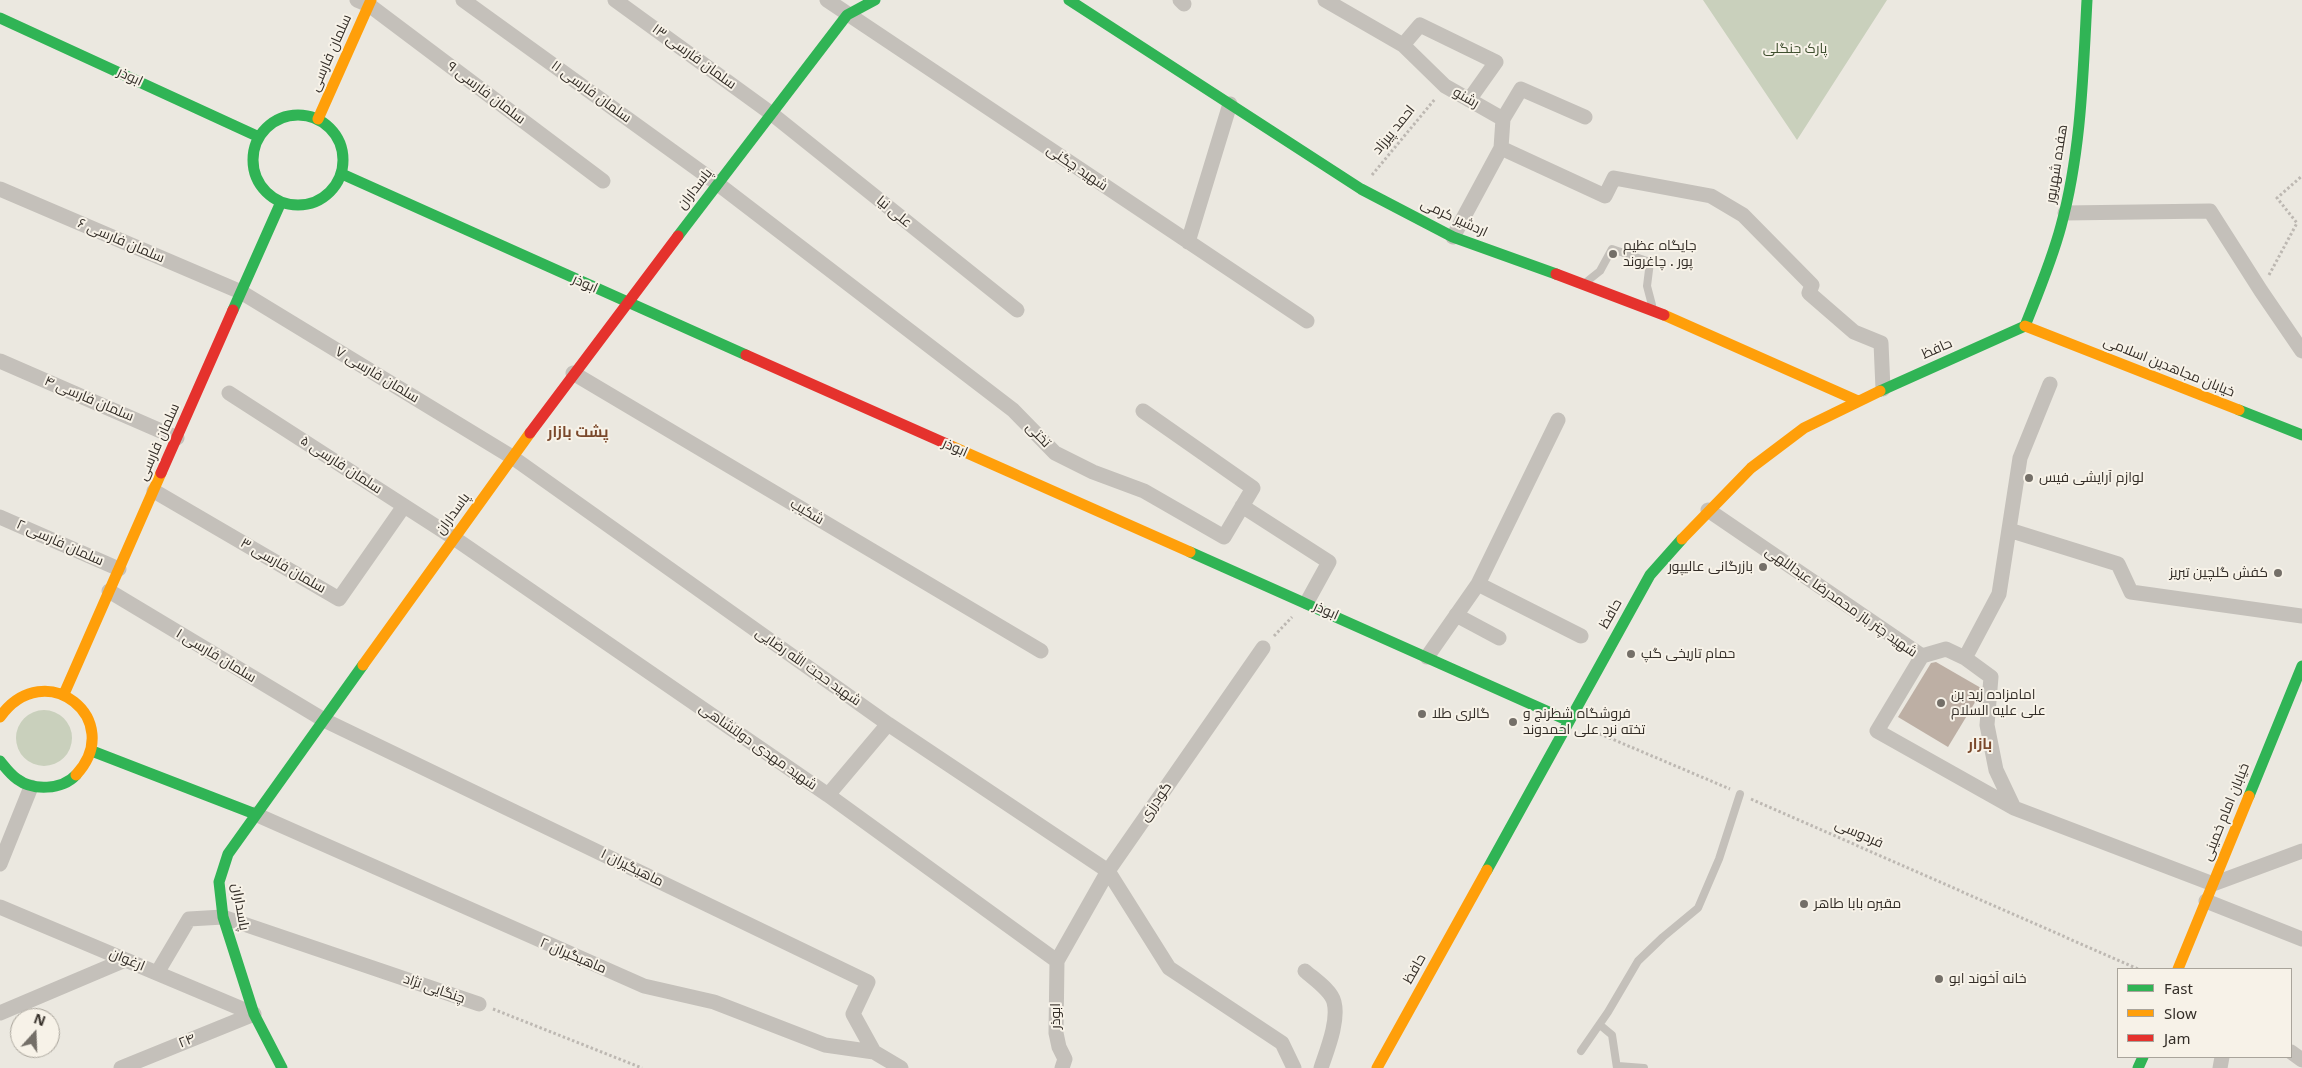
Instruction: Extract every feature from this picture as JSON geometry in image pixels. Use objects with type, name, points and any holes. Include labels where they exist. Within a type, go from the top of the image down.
[{"type":"main road","points":[[847,15],[875,0]]},
{"type":"main road","name":"اردشیر کرمی","points":[[1069,0],[1361,189],[1453,237],[1582,286],[1653,310],[1858,400]]},
{"type":"main road","name":"هفده شهریور","points":[[2025,326],[2047,270],[2065,213],[2075,158],[2081,105],[2087,0]]},
{"type":"main road","name":"سلمان فارسی","points":[[318,119],[366,2]]},
{"type":"main road","name":"پاسداران","points":[[282,1068],[254,1014],[224,918],[220,882],[222,867],[228,854],[573,373],[847,15]]},
{"type":"main road","name":"ابوذر","points":[[0,18],[259,137]]},
{"type":"main road","points":[[292,115],[305,115],[318,119],[329,126],[337,136],[342,148],[344,161],[342,174],[335,187],[324,197],[303,204],[281,202],[268,194],[258,182],[253,159],[259,137],[268,126],[279,119],[292,115]]},
{"type":"main road","name":"ابوذر","points":[[342,174],[626,303],[1307,602],[1569,721]]},
{"type":"main road","name":"سلمان فارسی","points":[[64,694],[281,202]]},
{"type":"main road","name":"حافظ","points":[[1377,1068],[1650,575],[1708,510],[1751,468],[1804,428],[1858,400],[2025,326]]},
{"type":"main road","name":"خیابان مجاهدین اسلامی","points":[[2025,326],[2302,435]]},
{"type":"main road","name":"خیابان امام خمینی","points":[[2178,968],[2302,666]]},
{"type":"main road","points":[[0,717],[15,700],[26,693],[45,691],[64,694],[76,702],[85,712],[91,724],[93,738],[92,751],[87,763],[69,782],[44,788],[30,787],[18,781],[7,772],[0,761]]},
{"type":"main road","points":[[92,751],[255,814]]},
{"type":"street","name":"سلمان فارسی ۱۱","points":[[463,0],[718,184]]},
{"type":"street","name":"سلمان فارسی ۱۳","points":[[615,0],[772,114]]},
{"type":"street","name":"شهید چگنی","points":[[826,0],[1307,321]]},
{"type":"street","points":[[847,15],[858,0]]},
{"type":"street","name":"رشنو","points":[[1325,0],[1403,45],[1446,86],[1503,119]]},
{"type":"street","name":"سلمان فارسی ۹","points":[[366,2],[603,181]]},
{"type":"street","points":[[1403,45],[1420,25],[1496,62],[1470,100]]},
{"type":"street","points":[[1453,237],[1501,148],[1503,119],[1521,89],[1585,117]]},
{"type":"street","points":[[1188,242],[1230,104]]},
{"type":"street","name":"علی نیا","points":[[772,114],[1017,310]]},
{"type":"street","points":[[1501,148],[1605,196],[1614,178],[1711,196],[1743,215],[1812,285],[1809,293],[1854,332],[1881,343],[1883,389]]},
{"type":"street","name":"تختی","points":[[718,184],[1013,410],[1055,453],[1093,472],[1144,491],[1224,537],[1253,488],[1143,412]]},
{"type":"street","name":"سلمان فارسی ۶","points":[[0,189],[242,292]]},
{"type":"street","points":[[2065,213],[2210,210],[2260,292],[2302,350]]},
{"type":"street","name":"سلمان فارسی ۷","points":[[242,292],[512,457]]},
{"type":"street","name":"سلمان فارسی ۴","points":[[0,361],[177,438]]},
{"type":"street","name":"شکیب","points":[[573,373],[1041,651]]},
{"type":"street","points":[[1965,658],[1999,594],[2020,458],[2050,384]]},
{"type":"street","name":"سلمان فارسی ۵","points":[[229,393],[454,538]]},
{"type":"street","points":[[1427,657],[1478,584],[1558,420]]},
{"type":"street","name":"شهید حجت الله رضایی","points":[[512,457],[888,724],[1108,872]]},
{"type":"street","name":"سلمان فارسی ۳","points":[[154,491],[340,599],[404,506]]},
{"type":"street","points":[[1242,506],[1329,562],[1307,602]]},
{"type":"street","name":"شهید چتر باز محمدرضا عبداللهی","points":[[1708,510],[1922,656],[1878,731],[2014,808],[2213,884]]},
{"type":"street","name":"سلمان فارسی ۲","points":[[0,517],[119,569]]},
{"type":"street","points":[[2009,530],[2118,564],[2131,592],[2302,616]]},
{"type":"street","name":"شهید مهدی دولتشاهی","points":[[454,538],[828,795],[1057,961]]},
{"type":"street","points":[[1478,584],[1581,636]]},
{"type":"street","name":"سلمان فارسی ۱","points":[[109,591],[324,720]]},
{"type":"street","points":[[1456,615],[1499,638]]},
{"type":"street","name":"گودرزی","points":[[1057,961],[1108,872],[1263,648]]},
{"type":"street","points":[[1922,656],[1946,649],[1965,658],[1991,677],[1987,725],[1996,770],[2014,808]]},
{"type":"street","name":"ماهیگیران ۱","points":[[324,720],[868,982],[853,1014],[874,1052]]},
{"type":"street","points":[[828,795],[888,724]]},
{"type":"street","points":[[0,864],[30,787]]},
{"type":"street","name":"ماهیگیران ۲","points":[[255,814],[644,986],[714,1002],[825,1045],[874,1052],[901,1068]]},
{"type":"street","points":[[2213,884],[2302,851]]},
{"type":"street","points":[[1108,872],[1169,968],[1282,1043],[1294,1068]]},
{"type":"street","points":[[2206,901],[2302,939]]},
{"type":"street","name":"ارغوان","points":[[0,907],[254,1014]]},
{"type":"street","points":[[157,973],[189,919],[224,918]]},
{"type":"street","name":"چنگایی نژاد","points":[[224,918],[479,1004]]},
{"type":"street","points":[[0,1014],[125,960]]},
{"type":"street","name":"ابوذر","points":[[1057,961],[1056,1033],[1059,1047],[1065,1059],[1062,1068]]},
{"type":"street","points":[[1305,971],[1324,988],[1334,1002],[1333,1031],[1321,1068]]},
{"type":"street","name":"۲۴","points":[[121,1068],[254,1014]]},
{"type":"lane","points":[[1582,286],[1600,271],[1612,249],[1624,252],[1650,262],[1647,286],[1653,310]]},
{"type":"lane","points":[[1580,1051],[1600,1025],[1638,962],[1663,937],[1698,908],[1718,859],[1740,794]]},
{"type":"lane","points":[[1600,1025],[1612,1035],[1618,1067],[1644,1068]]},
{"type":"path","name":"احمد پیرزاد","points":[[1361,189],[1446,86]]},
{"type":"path","points":[[2260,292],[2296,223],[2277,198],[2302,176]]},
{"type":"path","points":[[1263,648],[1307,602]]},
{"type":"path","name":"فردوسی","points":[[1569,721],[2136,968]]},
{"type":"path","name":"چنگایی نژاد","points":[[479,1004],[642,1068]]},
{"type":"green space","name":"پارک جنگلی","points":[[1703,0],[1887,0],[1797,140]]},
{"type":"green space","points":[[44,710],[55,712],[64,718],[70,727],[72,738],[70,749],[64,758],[55,764],[44,766],[33,764],[24,758],[18,749],[16,738],[18,727],[24,718],[33,712]]},
{"type":"building","name":"امامزاده زید بن علی علیه السلام","points":[[1936,662],[1981,688],[1980,694],[1948,747],[1898,717],[1931,663]]},
{"type":"traffic: fast","points":[[678,236],[847,15],[875,0]]},
{"type":"traffic: fast","points":[[1069,0],[1361,189],[1453,237],[1556,274]]},
{"type":"traffic: fast","points":[[2025,326],[2053,251],[2068,198],[2080,114],[2087,0]]},
{"type":"traffic: fast","points":[[0,18],[259,137]]},
{"type":"traffic: fast","points":[[298,115],[315,118],[330,128],[340,143],[343,160],[340,177],[330,192],[315,202],[298,205],[281,202],[266,192],[256,177],[253,160],[256,143],[266,128],[281,118],[298,115]]},
{"type":"traffic: fast","points":[[342,174],[746,355]]},
{"type":"traffic: fast","points":[[233,310],[281,202]]},
{"type":"traffic: fast","points":[[1880,391],[2025,326]]},
{"type":"traffic: fast","points":[[2239,410],[2302,435]]},
{"type":"traffic: fast","points":[[1487,870],[1650,575],[1682,539]]},
{"type":"traffic: fast","points":[[1190,552],[1569,721]]},
{"type":"traffic: fast","points":[[282,1068],[254,1014],[223,917],[219,882],[228,854],[363,665]]},
{"type":"traffic: fast","points":[[2249,796],[2302,666]]},
{"type":"traffic: fast","points":[[92,751],[255,814]]},
{"type":"traffic: fast","points":[[0,761],[14,777],[31,786],[55,786],[63,784],[76,775]]},
{"type":"traffic: fast","points":[[2138,1068],[2143,1058]]},
{"type":"traffic: slow","points":[[318,119],[371,0]]},
{"type":"traffic: slow","points":[[1664,315],[1858,401]]},
{"type":"traffic: slow","points":[[2025,326],[2239,410]]},
{"type":"traffic: slow","points":[[1682,539],[1751,468],[1804,428],[1880,391]]},
{"type":"traffic: slow","points":[[363,665],[530,433]]},
{"type":"traffic: slow","points":[[949,445],[1190,552]]},
{"type":"traffic: slow","points":[[64,694],[161,473]]},
{"type":"traffic: slow","points":[[0,717],[18,699],[38,692],[57,693],[74,702],[86,716],[92,734],[89,754],[76,775]]},
{"type":"traffic: slow","points":[[2178,968],[2249,796]]},
{"type":"traffic: slow","points":[[1377,1068],[1487,870]]},
{"type":"traffic: jam","points":[[530,433],[678,236]]},
{"type":"traffic: jam","points":[[1556,274],[1664,315]]},
{"type":"traffic: jam","points":[[161,473],[233,310]]},
{"type":"traffic: jam","points":[[746,355],[949,445]]},
{"type":"place","name":"جایگاه عظیم پور . چاغروند","points":[[1613,254]]},
{"type":"place","name":"لوازم آرایشی فیس","points":[[2029,478]]},
{"type":"place","name":"بازرگانی عالیپور","points":[[1763,567]]},
{"type":"place","name":"کفش گلچین تبریز","points":[[2278,573]]},
{"type":"place","name":"حمام تاریخی گپ","points":[[1631,654]]},
{"type":"place","name":"امامزاده زید بن علی علیه السلام","points":[[1941,703]]},
{"type":"place","name":"گالری طلا","points":[[1422,714]]},
{"type":"place","name":"فروشگاه شطرنج و تخته نرد علی احمدوند","points":[[1513,722]]},
{"type":"place","name":"مقبره بابا طاهر","points":[[1804,904]]},
{"type":"place","name":"خانه آخوند ابو","points":[[1939,979]]},
{"type":"district","name":"پشت بازار","points":[[578,433]]},
{"type":"district","name":"بازار","points":[[1980,745]]}]
